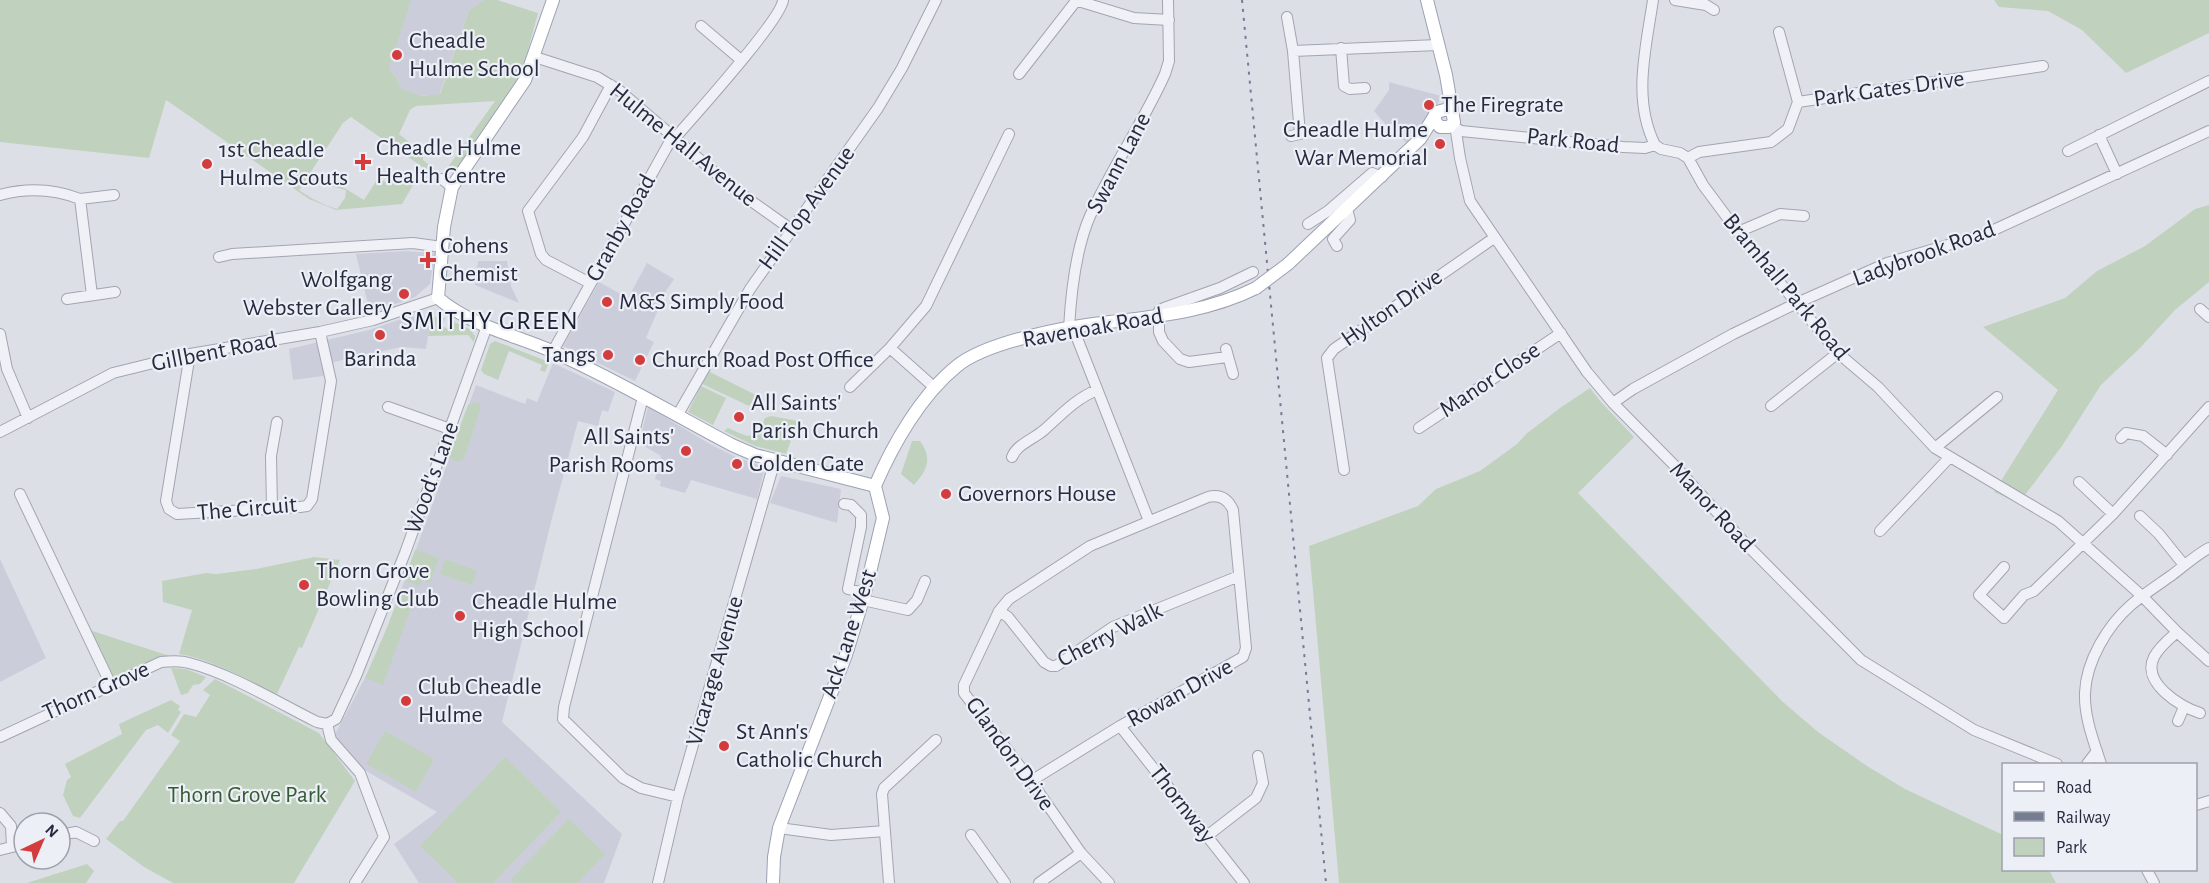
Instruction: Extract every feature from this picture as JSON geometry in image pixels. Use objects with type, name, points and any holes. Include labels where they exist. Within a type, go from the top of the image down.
[{"type":"main road","points":[[1427,0],[1446,75],[1449,123]]},
{"type":"main road","points":[[551,1],[535,57],[525,80],[452,187],[442,246],[438,298],[450,309],[553,351],[732,445],[775,460],[875,486]]},
{"type":"main road","points":[[1446,75],[1435,121],[1449,123]]},
{"type":"main road","points":[[1437,112],[1448,109],[1449,123]]},
{"type":"main road","name":"Ravenoak Road","points":[[875,486],[888,456],[935,388],[958,365],[983,352],[1023,339],[1072,327],[1160,316],[1209,306],[1238,297],[1256,288],[1288,264],[1382,177],[1420,139],[1437,112]]},
{"type":"main road","name":"Ravenoak Road","points":[[1420,139],[1449,123]]},
{"type":"main road","name":"Ack Lane West","points":[[773,883],[774,857],[779,828],[846,655],[864,596],[883,518],[875,486]]},
{"type":"street","name":"Granby Road","points":[[553,351],[674,137],[741,60],[782,7],[783,0]]},
{"type":"street","name":"Hill Top Avenue","points":[[677,416],[735,312],[878,108],[902,68],[936,0]]},
{"type":"street","name":"Swann Lane","points":[[1072,327],[1071,298],[1089,217],[1165,74],[1169,61],[1168,0]]},
{"type":"street","points":[[1653,0],[1641,87],[1644,116],[1655,145]]},
{"type":"street","points":[[1675,0],[1706,5],[1714,10]]},
{"type":"street","points":[[1019,74],[1076,1],[1134,18],[1169,20]]},
{"type":"street","points":[[1287,17],[1293,51],[1300,134],[1291,136]]},
{"type":"street","points":[[701,26],[741,60]]},
{"type":"street","points":[[1779,32],[1798,102]]},
{"type":"street","points":[[1293,51],[1438,45]]},
{"type":"street","points":[[1341,48],[1344,86],[1365,88]]},
{"type":"street","name":"Hulme Hall Avenue","points":[[535,57],[572,68],[611,85],[733,188],[792,230]]},
{"type":"street","name":"Park Gates Drive","points":[[1688,158],[1699,152],[1771,142],[1788,129],[1798,102],[2043,66]]},
{"type":"street","points":[[2068,151],[2209,81]]},
{"type":"street","points":[[590,283],[546,260],[541,254],[528,211],[583,137],[611,85]]},
{"type":"street","name":"Park Road","points":[[1449,123],[1461,130],[1623,147],[1645,148],[1655,145],[1688,158]]},
{"type":"street","name":"Manor Road","points":[[1449,123],[1470,201],[1587,372],[1612,403],[1675,466],[1751,550],[1861,660],[1974,730],[2052,763]]},
{"type":"street","name":"Ladybrook Road","points":[[1612,403],[1733,334],[1797,303],[1887,263],[1985,234],[2209,131]]},
{"type":"street","points":[[850,387],[890,348],[926,306],[1009,134]]},
{"type":"street","points":[[2099,135],[2117,174]]},
{"type":"street","name":"Bramhall Park Road","points":[[1688,158],[1703,185],[1738,232],[1838,353],[1878,387],[1935,448],[2058,521],[2142,596],[2209,661]]},
{"type":"street","name":"Ravenoak Road","points":[[1308,224],[1328,211],[1372,173],[1382,177]]},
{"type":"street","points":[[442,179],[452,187]]},
{"type":"street","points":[[0,195],[36,190],[71,196],[80,200],[114,195]]},
{"type":"street","points":[[80,200],[92,295]]},
{"type":"street","name":"Ravenoak Road","points":[[1337,246],[1333,239],[1350,220],[1347,209]]},
{"type":"street","points":[[1738,232],[1780,214],[1804,216]]},
{"type":"street","name":"Hylton Drive","points":[[1344,470],[1327,358],[1334,349],[1494,238]]},
{"type":"street","points":[[219,257],[232,254],[383,244],[413,243],[442,246]]},
{"type":"street","points":[[1233,374],[1226,353],[1189,362],[1180,359],[1162,340],[1159,332],[1159,311],[1220,288],[1253,272]]},
{"type":"street","points":[[67,299],[115,292]]},
{"type":"street","name":"Gillbent Road","points":[[0,432],[113,373],[190,354],[320,333],[373,320],[438,298]]},
{"type":"street","points":[[2200,309],[2209,317]]},
{"type":"street","name":"Wood's Lane","points":[[327,724],[336,719],[356,676],[405,553],[487,326]]},
{"type":"street","points":[[1072,327],[1149,521]]},
{"type":"street","name":"The Circuit","points":[[190,354],[166,501],[169,509],[177,514],[307,506],[312,499],[331,381],[320,333]]},
{"type":"street","name":"Manor Close","points":[[1419,428],[1561,333]]},
{"type":"street","points":[[0,334],[7,369],[28,418]]},
{"type":"street","points":[[890,348],[935,388]]},
{"type":"street","points":[[1771,406],[1838,353]]},
{"type":"street","points":[[1012,457],[1017,443],[1045,429],[1067,408],[1097,390]]},
{"type":"street","points":[[643,397],[564,707],[563,719],[623,778],[641,788],[678,797]]},
{"type":"street","points":[[1935,448],[1997,397]]},
{"type":"street","points":[[388,407],[450,429]]},
{"type":"street","points":[[2004,567],[1978,595],[2004,618],[2024,595],[2034,591],[2084,544],[2209,407]]},
{"type":"street","points":[[272,509],[273,425]]},
{"type":"street","points":[[2121,438],[2126,433],[2143,436],[2167,454]]},
{"type":"street","points":[[1880,531],[1949,458]]},
{"type":"street","name":"Vicarage Avenue","points":[[658,883],[678,797],[775,460]]},
{"type":"street","points":[[2079,482],[2113,514]]},
{"type":"street","points":[[20,494],[111,686]]},
{"type":"street","name":"Rowan Drive","points":[[1031,782],[1120,726],[1243,657],[1246,648],[1233,510],[1225,498],[1216,495],[1208,497],[1149,521]]},
{"type":"street","points":[[844,504],[851,506],[861,514],[861,527],[844,588],[908,610],[917,600],[925,581]]},
{"type":"street","points":[[2140,516],[2184,565]]},
{"type":"street","name":"Glandon Drive","points":[[1109,883],[1082,853],[964,693],[964,685],[999,611],[1009,599],[1090,546],[1149,521]]},
{"type":"street","points":[[2100,763],[2085,706],[2087,677],[2098,648],[2123,613],[2142,596],[2209,548]]},
{"type":"street","name":"Cherry Walk","points":[[999,611],[1008,617],[1044,662],[1056,666],[1113,627],[1239,576]]},
{"type":"street","points":[[2177,632],[2153,658],[2151,672],[2156,684],[2184,707],[2200,713]]},
{"type":"street","name":"Thorn Grove","points":[[0,737],[161,662],[188,662],[219,674],[317,722],[327,724]]},
{"type":"street","points":[[2146,691],[2156,684]]},
{"type":"street","points":[[2178,721],[2184,707]]},
{"type":"street","points":[[327,724],[331,740],[360,774],[384,837],[355,883]]},
{"type":"street","name":"Thornway","points":[[1120,726],[1244,883]]},
{"type":"street","points":[[889,883],[882,794],[884,788],[936,740]]},
{"type":"street","points":[[2089,763],[2097,751]]},
{"type":"street","points":[[1207,836],[1256,798],[1263,783],[1258,756]]},
{"type":"street","points":[[0,813],[11,826],[12,847],[0,850]]},
{"type":"street","points":[[779,828],[831,835],[885,831]]},
{"type":"street","points":[[72,833],[76,832],[94,842]]},
{"type":"street","points":[[971,835],[1005,883]]},
{"type":"street","points":[[1039,883],[1082,853]]},
{"type":"shaded area","name":"Cheadle Hulme School","points":[[40,0],[484,0],[469,10],[439,95],[431,96],[414,95],[401,89],[396,76]]},
{"type":"shaded area","points":[[1389,82],[1441,96],[1435,111],[1408,145],[1374,111],[1389,90]]},
{"type":"shaded area","points":[[405,251],[435,253],[430,284],[415,297],[370,313],[356,254]]},
{"type":"shaded area","points":[[478,261],[507,261],[511,286],[519,303],[475,285]]},
{"type":"shaded area","points":[[647,263],[674,279],[666,291],[646,338],[654,342],[635,381],[563,346],[599,282],[628,298]]},
{"type":"shaded area","points":[[431,316],[426,349],[401,347],[334,362],[323,376],[293,380],[289,349],[369,330],[407,317]]},
{"type":"shaded area","name":"Cheadle Hulme High School","points":[[553,363],[615,392],[608,412],[602,410],[598,426],[578,421],[502,722],[622,834],[604,883],[419,883],[394,844],[437,812],[360,767],[333,738],[374,661],[476,385],[525,404],[527,398],[537,402]]},
{"type":"shaded area","points":[[648,407],[710,444],[736,457],[765,467],[757,499],[691,480],[685,493],[660,486],[661,481],[655,479],[661,456],[639,443]]},
{"type":"shaded area","points":[[781,476],[841,489],[837,523],[770,503]]},
{"type":"shaded area","points":[[0,559],[46,658],[0,682]]},
{"type":"green space","points":[[0,0],[411,0],[389,68],[396,76],[401,89],[423,96],[440,94],[469,10],[484,0],[497,0],[538,13],[521,76],[455,173],[448,167],[495,101],[416,106],[410,110],[399,134],[423,153],[423,160],[435,172],[421,166],[351,117],[343,123],[299,190],[337,209],[345,198],[346,190],[330,186],[333,181],[364,200],[378,178],[391,185],[397,177],[409,181],[416,174],[419,175],[402,204],[336,210],[309,199],[166,100],[149,158],[0,142]]},
{"type":"green space","points":[[1994,0],[2209,0],[2209,33],[2126,73],[2082,30],[2048,11],[1999,7]]},
{"type":"green space","points":[[2209,205],[2209,282],[2175,310],[2101,385],[2062,446],[2019,503],[1994,492],[2058,390],[1983,327],[2065,298],[2097,271],[2145,246],[2195,209]]},
{"type":"green space","points":[[431,316],[445,318],[442,326],[450,330],[454,322],[470,329],[475,336],[474,342],[468,335],[428,336]]},
{"type":"green space","points":[[495,341],[549,362],[545,372],[540,370],[542,365],[509,351],[498,380],[484,374],[481,370],[490,344]]},
{"type":"green space","points":[[708,371],[764,399],[761,405],[751,403],[749,406],[702,384]]},
{"type":"green space","points":[[701,386],[726,398],[713,425],[688,412]]},
{"type":"green space","points":[[1590,388],[1634,437],[1578,493],[1783,702],[1818,732],[1905,789],[2002,835],[2002,871],[2050,871],[2056,883],[1339,883],[1309,546],[1418,506],[1436,489],[1480,471],[1560,408]]},
{"type":"green space","points":[[477,402],[480,404],[480,411],[464,459],[459,462],[448,458],[468,405]]},
{"type":"green space","points":[[771,416],[798,421],[786,454],[755,446],[724,431],[728,428],[751,436],[758,431],[765,418]]},
{"type":"green space","points":[[912,441],[920,441],[927,459],[925,469],[914,485],[901,474]]},
{"type":"green space","points":[[415,550],[439,558],[430,583],[422,580],[419,586],[404,580]]},
{"type":"green space","points":[[314,557],[340,560],[302,648],[299,647],[277,694],[217,665],[179,654],[192,610],[163,602],[162,581],[206,573],[256,569]]},
{"type":"green space","points":[[445,559],[477,571],[472,585],[440,574]]},
{"type":"green space","points":[[401,589],[416,594],[383,685],[365,678]]},
{"type":"green space","points":[[83,628],[170,656],[174,661],[111,685]]},
{"type":"green space","points":[[171,668],[186,669],[206,677],[200,684],[193,685],[188,693],[181,695]]},
{"type":"green space","name":"Thorn Grove Park","points":[[215,679],[319,733],[355,781],[294,883],[173,883],[144,867],[106,839],[120,821],[123,821],[180,741],[171,735],[184,714],[196,717],[210,695],[203,690]]},
{"type":"green space","points":[[171,700],[180,706],[178,710],[181,712],[168,733],[158,725],[146,730],[80,818],[73,816],[63,795],[67,780],[71,777],[65,764],[122,734],[119,724]]},
{"type":"green space","points":[[385,731],[434,759],[416,792],[366,764]]},
{"type":"green space","points":[[505,757],[561,812],[493,883],[458,883],[420,846]]},
{"type":"green space","points":[[569,819],[605,854],[577,883],[514,883],[511,879]]},
{"type":"green space","points":[[87,864],[94,871],[86,883],[27,883],[65,871],[72,871],[72,869]]},
{"type":"railway","points":[[1242,0],[1326,883]]},
{"type":"place","name":"Cheadle Hulme School","points":[[397,55]]},
{"type":"place","name":"The Firegrate","points":[[1429,105]]},
{"type":"place","name":"Cheadle Hulme War Memorial","points":[[1440,144]]},
{"type":"place","name":"Cheadle Hulme Health Centre","points":[[363,162]]},
{"type":"place","name":"1st Cheadle Hulme Scouts","points":[[207,164]]},
{"type":"place","name":"Cohens Chemist","points":[[428,260]]},
{"type":"place","name":"Wolfgang Webster Gallery","points":[[404,294]]},
{"type":"place","name":"M&S Simply Food","points":[[607,302]]},
{"type":"place","name":"Barinda","points":[[380,335]]},
{"type":"place","name":"Tangs","points":[[608,355]]},
{"type":"place","name":"Church Road Post Office","points":[[640,360]]},
{"type":"place","name":"All Saints' Parish Church","points":[[739,417]]},
{"type":"place","name":"All Saints' Parish Rooms","points":[[686,451]]},
{"type":"place","name":"Golden Gate","points":[[737,464]]},
{"type":"place","name":"Governors House","points":[[946,494]]},
{"type":"place","name":"Thorn Grove Bowling Club","points":[[304,585]]},
{"type":"place","name":"Cheadle Hulme High School","points":[[460,616]]},
{"type":"place","name":"Club Cheadle Hulme","points":[[406,701]]},
{"type":"place","name":"St Ann's Catholic Church","points":[[724,746]]},
{"type":"district","name":"SMITHY GREEN","points":[[490,321]]}]
